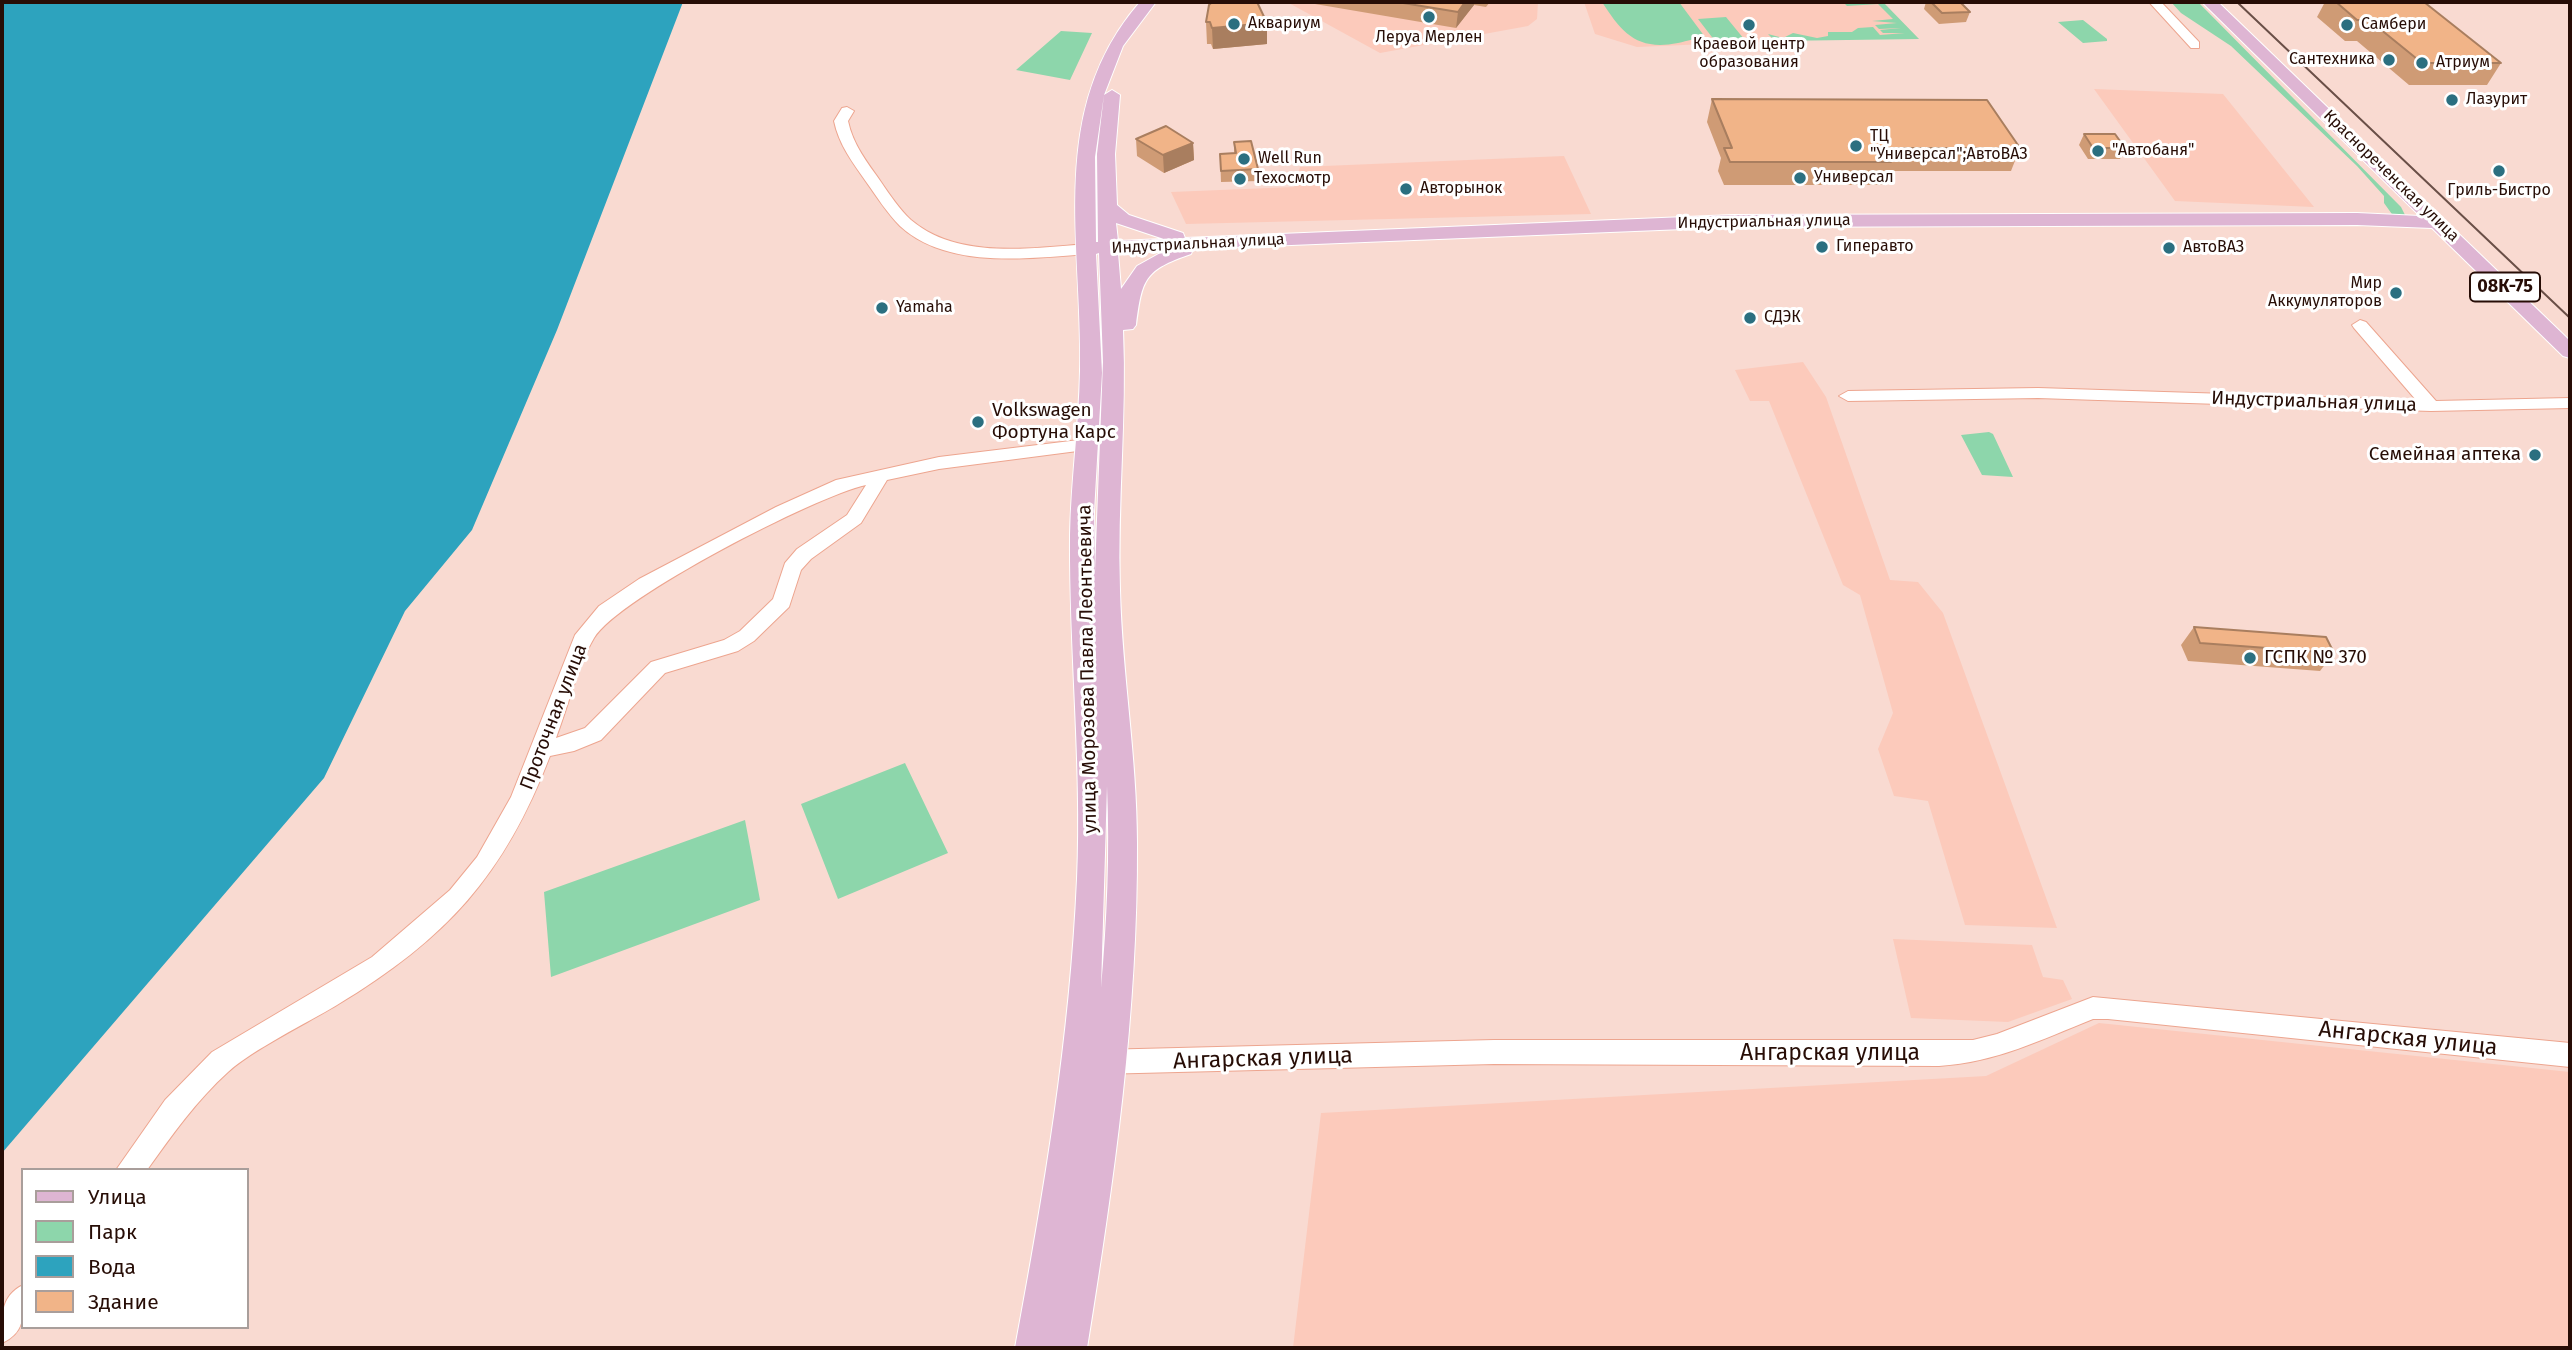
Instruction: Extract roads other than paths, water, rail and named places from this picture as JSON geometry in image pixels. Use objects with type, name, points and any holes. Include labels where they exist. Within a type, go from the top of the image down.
[{"type":"main road","name":"улица Морозова Павла Леонтьевича","points":[[1068,1348],[1095,1062],[1123,853],[1107,557],[1113,382],[1098,248],[1086,179],[1095,95],[1115,44],[1148,2]]},
{"type":"main road","name":"улица Морозова Павла Леонтьевича","points":[[1034,1348],[1073,1121],[1095,1062],[1093,807],[1083,585],[1091,354],[1098,248],[1107,221],[1108,120],[1114,85],[1130,44],[1164,2]]},
{"type":"main road","name":"Краснореченская улица","points":[[2210,2],[2570,352]]},
{"type":"main road","points":[[1107,183],[1108,207],[1122,219],[1158,233],[1209,243]]},
{"type":"main road","name":"Индустриальная улица","points":[[1098,248],[1733,221],[2357,219],[2440,223]]},
{"type":"main road","points":[[1113,382],[1123,351],[1130,290],[1136,278],[1160,260],[1209,243]]},
{"type":"street","points":[[2155,2],[2195,45]]},
{"type":"street","points":[[847,111],[841,121],[848,143],[889,202],[908,225],[921,233],[958,250],[1098,248]]},
{"type":"street","points":[[2360,325],[2431,405]]},
{"type":"street","name":"Индустриальная улица","points":[[1848,396],[2038,393],[2431,405],[2570,403]]},
{"type":"street","name":"Проточная улица","points":[[131,1168],[174,1109],[220,1061],[381,965],[458,897],[485,864],[522,799],[585,635],[606,611],[646,584],[783,512],[843,484],[939,463],[1087,444]]},
{"type":"street","points":[[542,749],[574,743],[593,734],[658,667],[731,646],[747,636],[782,602],[792,568],[804,554],[855,519],[881,475]]},
{"type":"street","name":"Ангарская улица","points":[[1095,1062],[1494,1052],[1939,1054],[1973,1052],[1998,1046],[2093,1008],[2570,1055]]},
{"type":"street","points":[[2,1328],[21,1303]]},
{"type":"water","points":[[2,2],[683,2],[557,330],[472,530],[405,611],[324,778],[2,1153]]},
{"type":"tram line","points":[[2237,2],[2570,318]]},
{"type":"place","name":"Леруа Мерлен","points":[[1429,17]]},
{"type":"place","name":"Аквариум","points":[[1234,24]]},
{"type":"place","name":"Краевой центр образования","points":[[1749,25]]},
{"type":"place","name":"Самбери","points":[[2347,25]]},
{"type":"place","name":"Сантехника","points":[[2389,60]]},
{"type":"place","name":"Атриум","points":[[2422,63]]},
{"type":"place","name":"Лазурит","points":[[2452,100]]},
{"type":"place","name":"ТЦ \"Универсал\";АвтоВАЗ","points":[[1856,146]]},
{"type":"place","name":"\"Автобаня\"","points":[[2098,151]]},
{"type":"place","name":"Well Run","points":[[1244,159]]},
{"type":"place","name":"Гриль-Бистро","points":[[2499,171]]},
{"type":"place","name":"Универсал","points":[[1800,178]]},
{"type":"place","name":"Техосмотр","points":[[1240,179]]},
{"type":"place","name":"Авторынок","points":[[1406,189]]},
{"type":"place","name":"Гиперавто","points":[[1822,247]]},
{"type":"place","name":"АвтоВАЗ","points":[[2169,248]]},
{"type":"place","name":"Мир Аккумуляторов","points":[[2396,293]]},
{"type":"place","name":"Yamaha","points":[[882,308]]},
{"type":"place","name":"СДЭК","points":[[1750,318]]},
{"type":"place","name":"Volkswagen Фортуна Карс","points":[[978,422]]},
{"type":"place","name":"Семейная аптека","points":[[2535,455]]},
{"type":"place","name":"ГСПК № 370","points":[[2250,658]]}]
